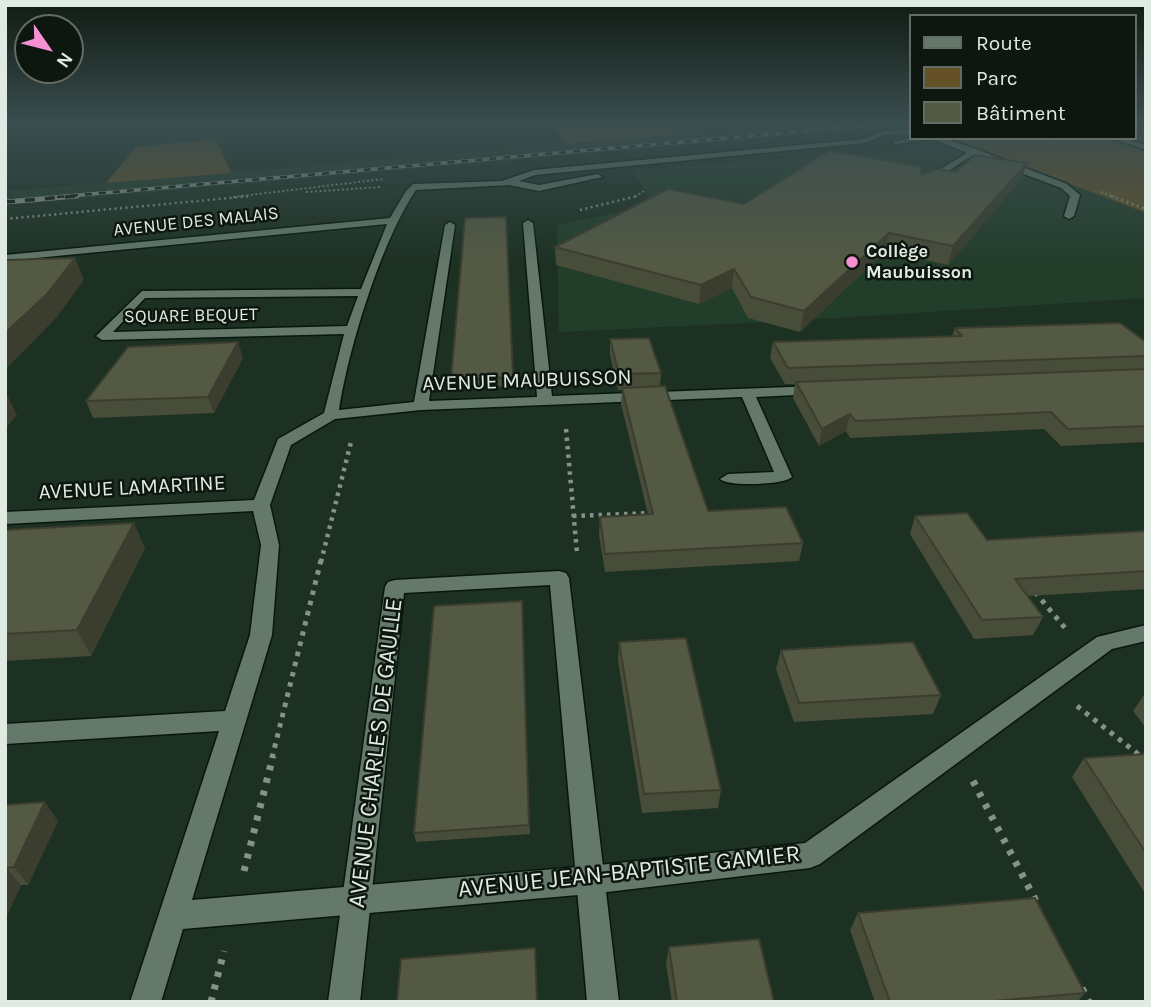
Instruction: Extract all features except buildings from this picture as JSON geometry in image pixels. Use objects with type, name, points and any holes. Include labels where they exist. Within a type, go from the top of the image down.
[{"type":"street","points":[[509,182],[534,173],[555,171]]},
{"type":"street","points":[[145,1002],[261,635],[270,545],[261,505],[284,442],[331,415],[337,377],[350,330],[390,221],[414,187],[509,182],[539,188],[605,175],[601,171]]},
{"type":"street","points":[[920,186],[939,171]]},
{"type":"street","points":[[1025,171],[1064,186],[1075,195],[1069,216]]},
{"type":"street","name":"AVENUE DES MALAIS","points":[[5,258],[390,221]]},
{"type":"street","points":[[528,223],[545,400]]},
{"type":"street","points":[[421,406],[450,225]]},
{"type":"street","name":"SQUARE BEQUET","points":[[350,330],[102,336],[142,295],[364,292]]},
{"type":"street","name":"AVENUE MAUBUISSON","points":[[331,415],[421,406],[830,390]]},
{"type":"street","points":[[728,480],[784,477],[747,393]]},
{"type":"street","name":"AVENUE LAMARTINE","points":[[5,518],[261,505]]},
{"type":"street","points":[[559,578],[603,1002]]},
{"type":"street","name":"AVENUE CHARLES DE GAULLE","points":[[344,1002],[395,587],[559,578]]},
{"type":"street","name":"AVENUE JEAN-BAPTISTE GAMIER","points":[[170,916],[590,880],[810,855],[1105,643],[1146,633]]},
{"type":"street","points":[[5,734],[234,720]]},
{"type":"path","points":[[5,219],[295,191],[379,179]]},
{"type":"path","points":[[576,211],[634,198],[649,188]]},
{"type":"path","points":[[545,400],[566,425],[577,559],[559,578]]},
{"type":"path","points":[[211,1002],[358,412]]},
{"type":"path","points":[[573,516],[663,512]]},
{"type":"path","points":[[1026,582],[1088,656]]},
{"type":"path","points":[[1048,683],[1146,760]]},
{"type":"path","points":[[957,749],[1045,917]]},
{"type":"path","points":[[1077,978],[1089,1002]]},
{"type":"shaded area","points":[[248,171],[390,171],[5,205],[5,191]]},
{"type":"shaded area","name":"Collège Maubuisson","points":[[634,171],[1037,171],[1146,213],[1146,298],[788,321],[559,332],[557,225],[653,205]]},
{"type":"green space","points":[[116,171],[231,173],[106,183]]},
{"type":"green space","points":[[1036,171],[1146,171],[1146,213]]},
{"type":"railway","points":[[57,197],[352,171]]},
{"type":"railway","points":[[5,202],[77,196]]},
{"type":"place","name":"Collège Maubuisson","points":[[852,262]]}]
